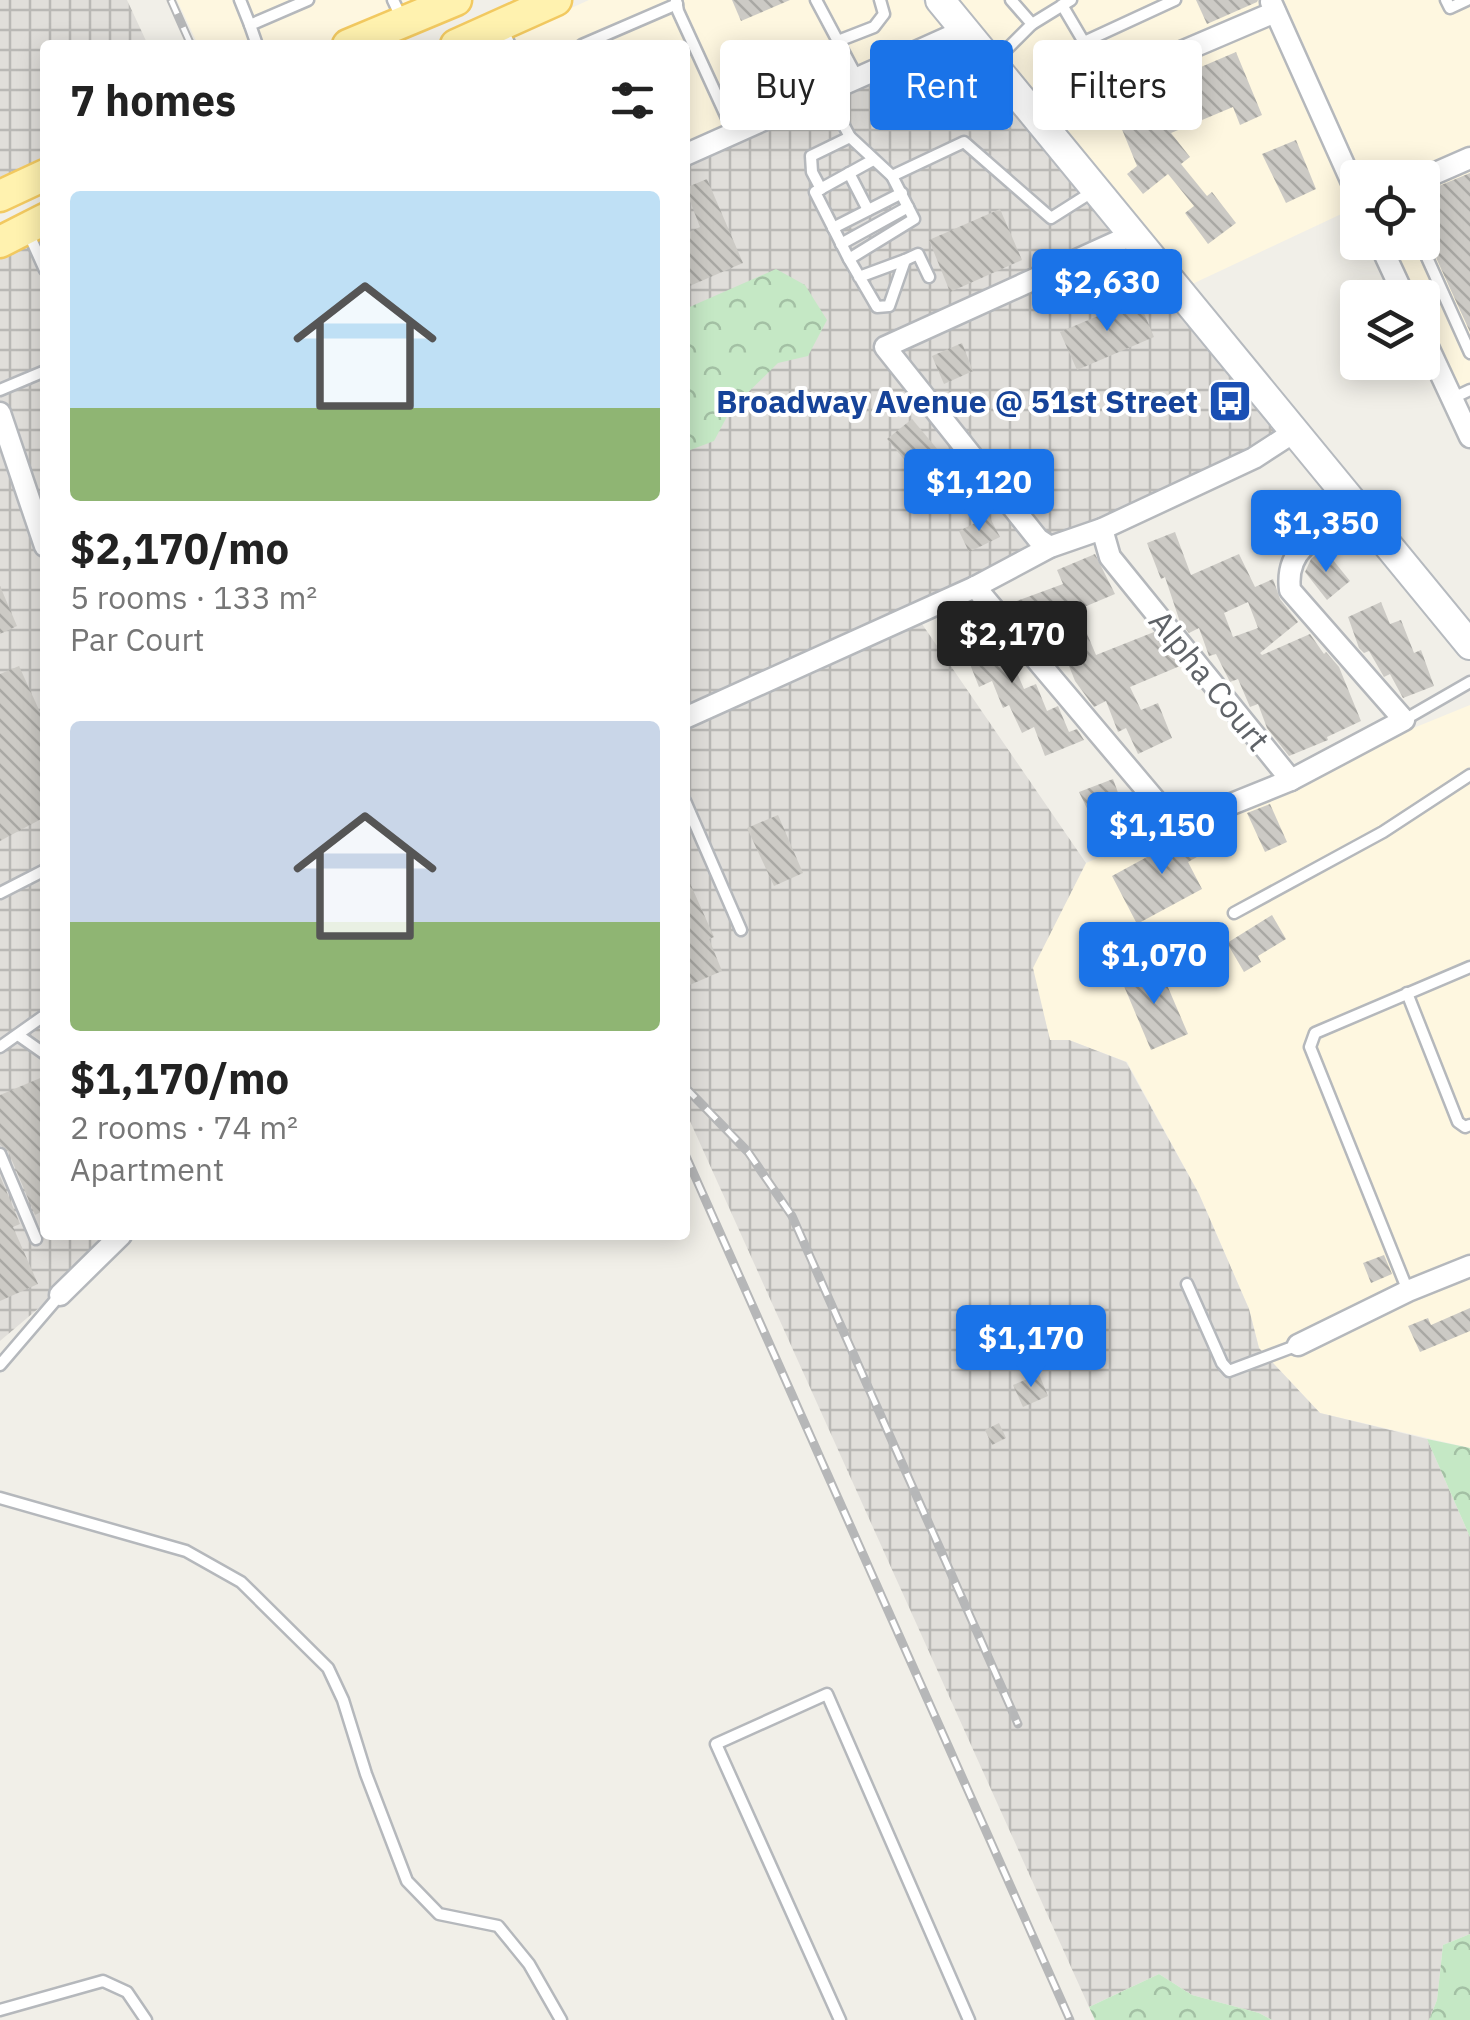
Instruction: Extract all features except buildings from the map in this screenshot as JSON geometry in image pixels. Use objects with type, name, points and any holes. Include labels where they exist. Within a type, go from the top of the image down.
[{"type":"main road","points":[[356,40],[398,12],[456,0]]},
{"type":"main road","points":[[466,40],[556,0]]},
{"type":"main road","points":[[0,196],[40,177]]},
{"type":"street","points":[[940,0],[974,40]]},
{"type":"street","points":[[1200,40],[1273,6],[1342,160]]},
{"type":"street","points":[[850,82],[966,30]]},
{"type":"street","points":[[1013,87],[1033,110]]},
{"type":"street","points":[[690,153],[743,130]]},
{"type":"street","points":[[1049,130],[1470,645]]},
{"type":"street","points":[[1440,171],[1470,158]]},
{"type":"street","points":[[1050,547],[1038,539],[885,347],[1134,234]]},
{"type":"street","points":[[1440,362],[1461,394],[1470,437]]},
{"type":"street","points":[[0,413],[40,531]]},
{"type":"street","points":[[690,716],[975,587],[1050,547],[1102,529],[1254,458],[1294,432]]},
{"type":"street","points":[[975,587],[1178,826],[1291,780],[1404,720],[1290,590],[1288,573],[1294,555],[1307,543],[1362,514]]},
{"type":"street","name":"Alpha Court","points":[[1102,529],[1110,558],[1291,780]]},
{"type":"street","points":[[60,1295],[116,1240]]},
{"type":"street","points":[[1298,1345],[1470,1266]]},
{"type":"lane","points":[[240,0],[255,40]]},
{"type":"lane","points":[[250,26],[308,0]]},
{"type":"lane","points":[[816,0],[837,40]]},
{"type":"lane","points":[[842,40],[874,26],[884,14],[880,0]]},
{"type":"lane","points":[[1011,0],[1032,24]]},
{"type":"lane","points":[[1088,40],[1175,0]]},
{"type":"lane","points":[[1446,0],[1450,8],[1467,0]]},
{"type":"lane","points":[[593,40],[677,2],[734,134]]},
{"type":"lane","points":[[1013,43],[1032,24],[1066,2],[1083,40]]},
{"type":"lane","points":[[850,64],[858,78]]},
{"type":"lane","points":[[846,130],[892,176],[914,218],[849,259]]},
{"type":"lane","points":[[821,189],[812,172],[811,156],[850,138]]},
{"type":"lane","points":[[892,176],[964,142],[1051,218],[1097,189]]},
{"type":"lane","points":[[873,160],[814,192],[877,307],[889,306],[904,260]]},
{"type":"lane","points":[[850,173],[868,210]]},
{"type":"lane","points":[[832,228],[902,194]]},
{"type":"lane","points":[[841,244],[908,207]]},
{"type":"lane","points":[[24,229],[40,260]]},
{"type":"lane","points":[[859,277],[918,254],[929,278]]},
{"type":"lane","points":[[1428,260],[1470,354]]},
{"type":"lane","points":[[0,390],[40,372]]},
{"type":"lane","points":[[1404,720],[1470,682]]},
{"type":"lane","points":[[1234,913],[1383,832],[1470,775]]},
{"type":"lane","points":[[690,813],[741,930]]},
{"type":"lane","points":[[0,894],[40,873]]},
{"type":"lane","points":[[1408,1292],[1310,1047],[1315,1033],[1470,968]]},
{"type":"lane","points":[[1407,993],[1458,1122],[1465,1127],[1470,1125]]},
{"type":"lane","points":[[0,1047],[40,1019]]},
{"type":"lane","points":[[18,1035],[40,1050]]},
{"type":"lane","points":[[0,1154],[36,1239]]},
{"type":"lane","points":[[1187,1284],[1228,1371],[1298,1345]]},
{"type":"lane","points":[[0,1366],[60,1295]]},
{"type":"lane","points":[[0,1498],[186,1552],[240,1582],[328,1668],[344,1700],[366,1774],[408,1881],[438,1914],[498,1926],[529,1964],[561,2020]]},
{"type":"lane","points":[[840,2020],[716,1744],[827,1694],[970,2020]]},
{"type":"lane","points":[[0,2010],[104,1981],[127,1992],[146,2020]]},
{"type":"shaded area","points":[[0,0],[127,0],[146,40],[40,40],[40,182],[0,202]]},
{"type":"shaded area","points":[[177,0],[447,0],[350,40],[196,40]]},
{"type":"shaded area","points":[[589,0],[922,0],[951,34],[937,40],[870,40],[870,70],[850,79],[850,40],[720,40],[720,130],[735,130],[690,150],[690,40],[500,40]]},
{"type":"shaded area","points":[[953,0],[1259,0],[1263,8],[1188,40],[1033,40],[1033,95],[1013,71],[1013,40],[987,40]]},
{"type":"shaded area","points":[[1284,0],[1470,0],[1470,398],[1463,401],[1440,349],[1440,280],[1409,280],[1400,260],[1440,260],[1440,160],[1355,160]]},
{"type":"shaded area","points":[[1270,24],[1340,182],[1340,215],[1188,286],[1062,130],[1202,130],[1202,53]]},
{"type":"shaded area","points":[[870,75],[870,130],[1013,130],[1013,110],[1122,240],[884,346],[1044,557],[690,711],[690,155],[746,130],[850,130],[850,83]]},
{"type":"shaded area","points":[[40,238],[40,1240],[119,1240],[0,1341],[0,258]]},
{"type":"shaded area","points":[[1131,246],[1280,431],[1249,450],[1099,521],[1052,537],[900,350]]},
{"type":"shaded area","points":[[972,599],[922,624],[1086,863],[1033,968],[1050,1040],[1069,1040],[1126,1062],[1199,1194],[1249,1309],[1259,1348],[1320,1413],[1427,1439],[1470,1537],[1470,1934],[1443,1945],[1437,2000],[1429,2020],[1272,2020],[1192,1995],[1159,1974],[1089,2007],[690,1121],[690,726]]},
{"type":"shaded area","points":[[1470,705],[1470,1257],[1404,1284],[1285,1342],[1293,1357],[1412,1299],[1470,1276],[1470,1448],[1320,1413],[1259,1348],[1249,1309],[1199,1194],[1127,1062],[1069,1040],[1050,1040],[1032,968],[1086,863],[1167,829],[1289,792],[1389,738]]},
{"type":"green space","points":[[776,269],[805,285],[827,320],[808,356],[778,363],[731,409],[714,441],[690,450],[690,307]]},
{"type":"green space","points":[[1427,1439],[1470,1448],[1470,1537]]},
{"type":"green space","points":[[1470,1934],[1470,2020],[1429,2020],[1437,2000],[1443,1945]]},
{"type":"green space","points":[[1159,1974],[1192,1995],[1272,2020],[1095,2020],[1089,2007]]},
{"type":"railway","points":[[171,0],[189,40]]},
{"type":"railway","points":[[690,1092],[748,1152],[792,1216],[1018,1724]]},
{"type":"railway","points":[[690,1165],[1070,2020]]},
{"type":"place","name":"Broadway Avenue @ 51st Street","points":[[1230,401]]}]
